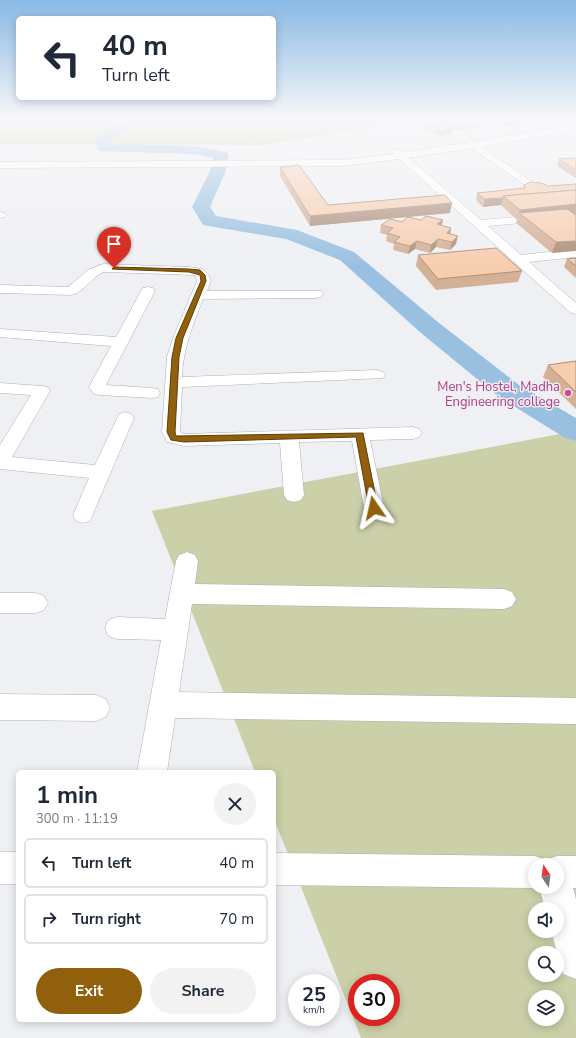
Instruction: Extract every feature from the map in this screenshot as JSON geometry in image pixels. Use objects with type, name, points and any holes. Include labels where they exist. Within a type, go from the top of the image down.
[{"type":"street","points":[[422,168],[479,224],[576,310]]},
{"type":"street","points":[[426,168],[494,222],[504,232]]},
{"type":"street","points":[[508,168],[535,187]]},
{"type":"street","points":[[479,224],[554,217],[576,219]]},
{"type":"street","points":[[523,247],[549,269]]},
{"type":"street","points":[[519,259],[576,253]]},
{"type":"street","points":[[0,289],[71,291],[80,287],[93,271],[103,268],[198,272],[203,275],[204,281],[180,338],[175,357],[171,432],[173,438],[184,440],[413,433]]},
{"type":"street","points":[[148,291],[97,388],[100,390],[152,392]]},
{"type":"street","points":[[198,295],[316,294]]},
{"type":"street","points":[[0,333],[121,342]]},
{"type":"street","points":[[174,382],[377,375]]},
{"type":"street","points":[[0,388],[42,391],[0,461],[102,472]]},
{"type":"street","points":[[84,515],[125,418]]},
{"type":"street","points":[[360,435],[374,508]]},
{"type":"street","points":[[289,436],[294,495]]},
{"type":"street","points":[[152,770],[187,561]]},
{"type":"street","points":[[182,594],[504,598]]},
{"type":"street","points":[[0,603],[36,603]]},
{"type":"street","points":[[117,628],[176,630]]},
{"type":"street","points":[[163,705],[576,711]]},
{"type":"street","points":[[0,707],[96,708]]},
{"type":"street","points":[[0,868],[16,868]]},
{"type":"street","points":[[276,869],[528,872]]},
{"type":"street","points":[[564,872],[576,872]]},
{"type":"street","points":[[558,894],[576,961]]},
{"type":"green space","points":[[576,431],[576,1038],[361,1038],[356,1026],[400,1026],[400,974],[348,974],[348,1005],[340,985],[340,974],[336,974],[276,824],[276,770],[254,770],[152,511]]},
{"type":"building","points":[[281,168],[301,168],[328,205],[445,195],[452,203],[310,216]]},
{"type":"building","points":[[530,182],[541,183],[548,186],[576,184],[576,190],[503,196],[503,198],[485,199],[477,193],[525,188],[524,185]]},
{"type":"building","points":[[576,190],[576,204],[520,210],[503,196]]},
{"type":"building","points":[[567,209],[576,215],[576,241],[556,242],[519,213]]},
{"type":"building","points":[[426,216],[443,220],[437,224],[451,228],[447,233],[458,236],[452,242],[438,239],[431,245],[417,241],[410,246],[394,242],[400,237],[387,233],[393,228],[381,225],[390,219],[402,222],[408,217],[421,220]]},
{"type":"building","points":[[496,248],[522,271],[438,279],[418,255]]},
{"type":"building","points":[[576,258],[576,266],[567,259]]},
{"type":"building","points":[[576,361],[576,392],[548,365]]},
{"type":"waterway","points":[[218,168],[201,207],[210,221],[290,234],[347,256],[430,328],[509,391],[576,431]]},
{"type":"place","name":"Men's Hostel, Madha Engineering college","points":[[568,393]]},
{"type":"route","points":[[114,268],[189,270],[203,275],[204,281],[180,338],[175,357],[171,432],[173,438],[184,440],[360,435],[374,508]]}]
